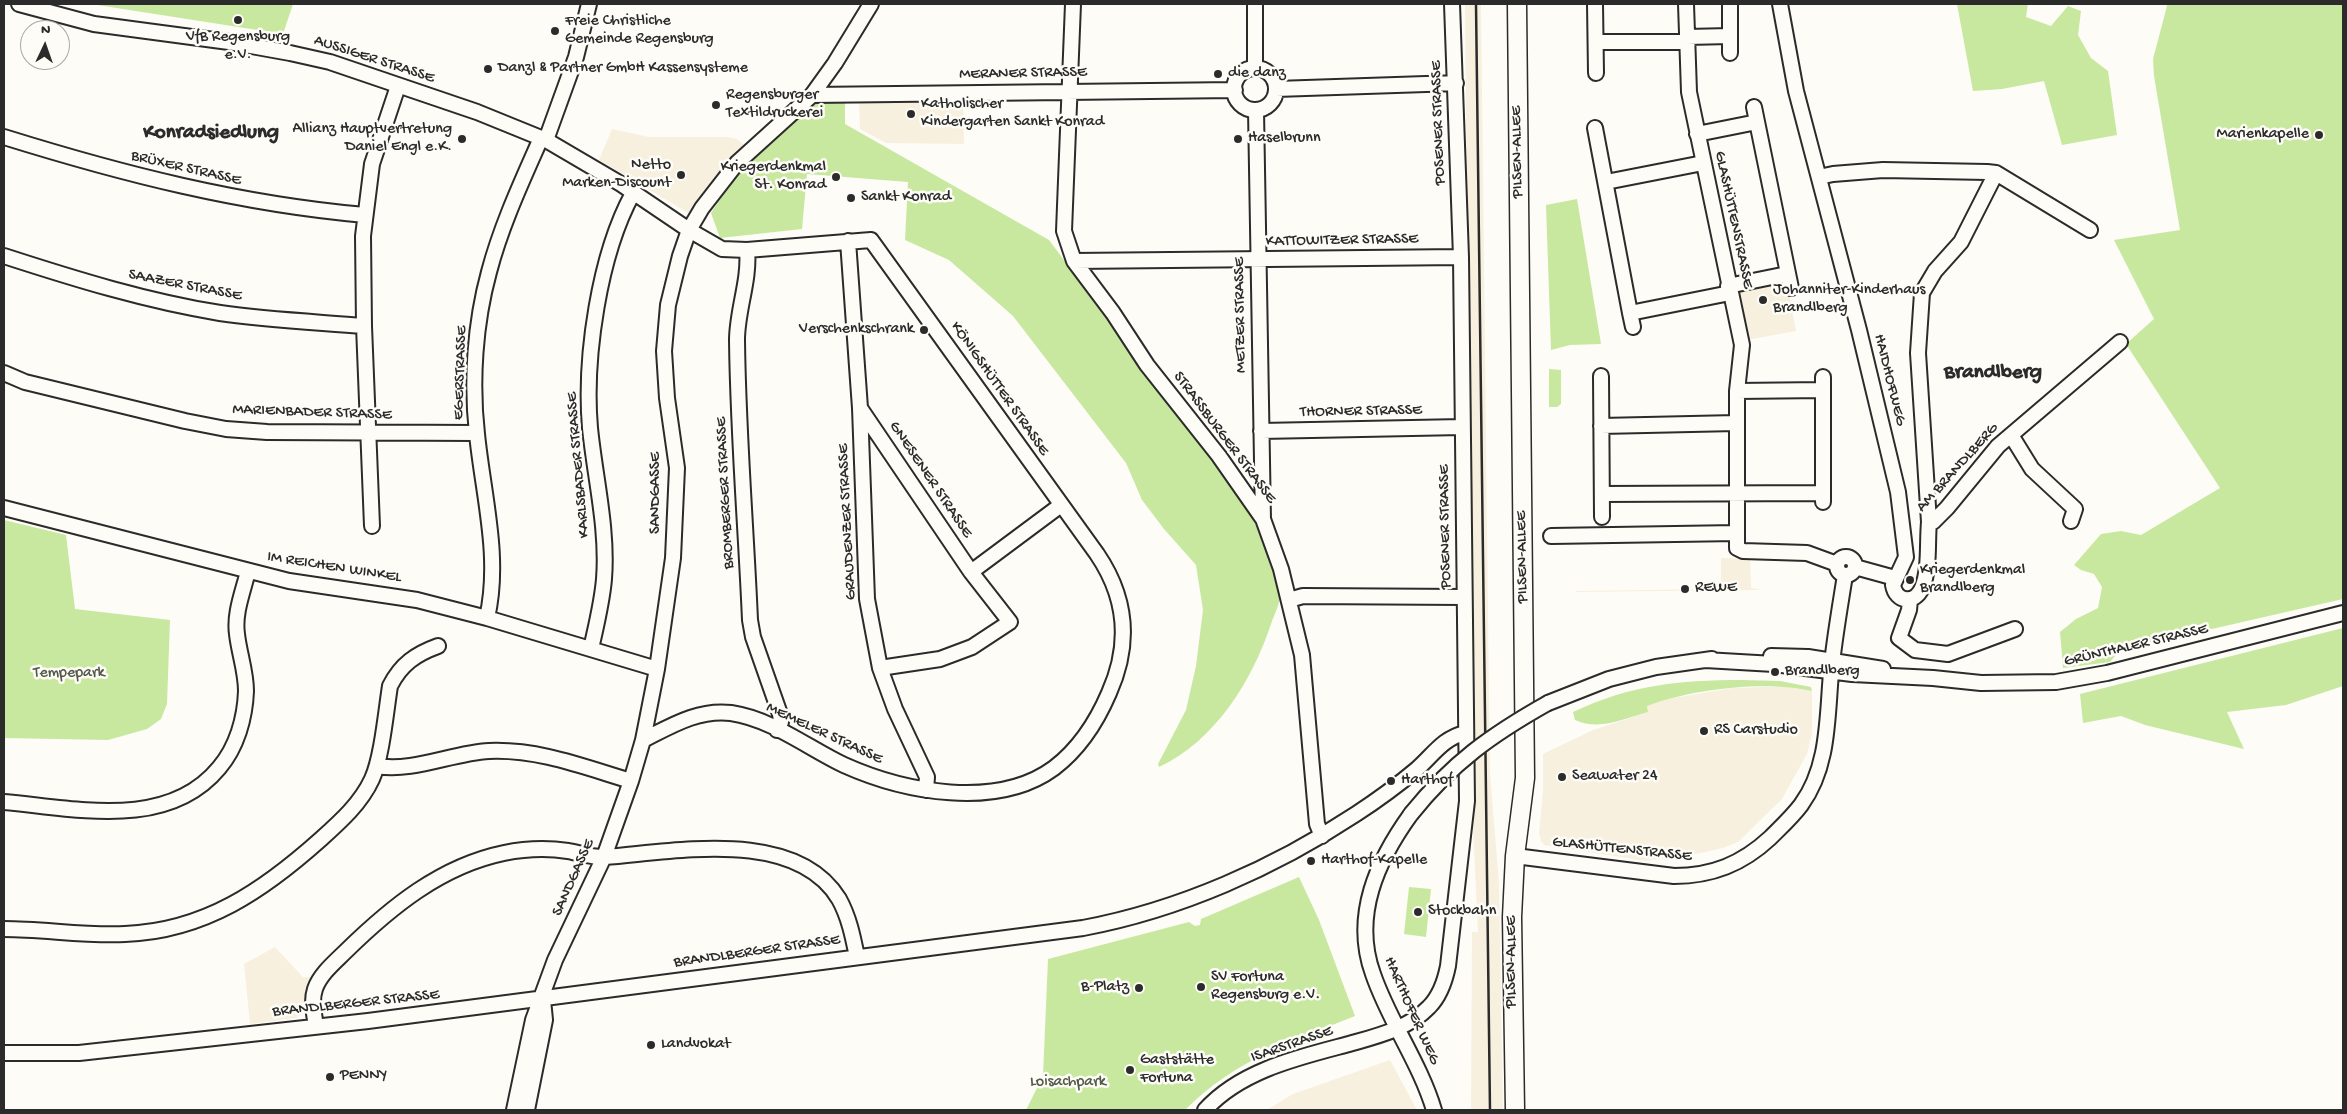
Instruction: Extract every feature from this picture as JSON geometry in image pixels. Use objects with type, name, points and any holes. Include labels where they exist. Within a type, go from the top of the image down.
[{"type":"main road","name":"PILSEN-ALLEE","points":[[1515,1110],[1512,962],[1515,856],[1526,778],[1517,4]]},
{"type":"street","name":"AUSSIGER STRASSE","points":[[18,4],[94,24],[290,52],[330,62],[477,112],[543,139],[722,248],[748,250],[871,240]]},
{"type":"street","name":"EGERSTRASSE","points":[[487,618],[491,600],[492,557],[476,433],[475,384],[483,295],[497,246],[576,57],[589,4]]},
{"type":"street","name":"SANDGASSE","points":[[514,1110],[533,1020],[555,960],[604,857],[631,781],[643,740],[673,558],[677,485],[676,453],[665,373],[666,323],[672,283],[690,230],[702,208],[737,163],[812,95],[835,63],[871,4]]},
{"type":"street","name":"STRASSBURGER STRASSE","points":[[1073,4],[1064,231],[1074,261],[1113,312],[1147,365],[1219,456],[1263,519],[1275,548],[1302,655],[1316,824],[1322,836]]},
{"type":"street","points":[[1254,4],[1255,68]]},
{"type":"street","name":"POSENER STRASSE","points":[[1398,1028],[1430,1006],[1444,981],[1448,966],[1466,824],[1460,257],[1456,83],[1452,4]]},
{"type":"street","points":[[1595,4],[1596,73]]},
{"type":"street","name":"GLASHÜTTENSTRASSE","points":[[1686,4],[1689,92],[1742,345],[1736,423],[1736,533],[1738,548],[1743,551],[1807,553],[1846,568]]},
{"type":"street","points":[[1730,4],[1730,53]]},
{"type":"street","name":"HAIDHOFWEG","points":[[1780,4],[1796,91],[1898,492],[1906,556],[1904,564],[1895,578]]},
{"type":"street","points":[[1596,42],[1687,40],[1730,36]]},
{"type":"street","points":[[1255,68],[1268,72],[1276,89],[1268,106],[1256,110],[1239,102],[1235,90],[1238,77],[1255,68]]},
{"type":"street","points":[[1276,89],[1456,83]]},
{"type":"street","points":[[372,526],[362,263],[365,215],[372,164],[398,86]]},
{"type":"street","name":"MERANER STRASSE","points":[[812,95],[1235,90]]},
{"type":"street","points":[[1754,107],[1791,288]]},
{"type":"street","name":"METZER STRASSE","points":[[1256,110],[1263,519]]},
{"type":"street","points":[[1697,134],[1757,122]]},
{"type":"street","points":[[1595,128],[1632,320],[1729,289],[1787,274]]},
{"type":"street","name":"BRÜXER STRASSE","points":[[4,136],[123,173],[193,190],[234,198],[365,215]]},
{"type":"street","points":[[1606,182],[1703,163]]},
{"type":"street","points":[[1819,177],[1883,170],[1996,173],[2090,230]]},
{"type":"street","points":[[1929,522],[1918,352],[1922,293],[1935,271],[1961,242],[1996,173]]},
{"type":"street","name":"KARLSBADER STRASSE","points":[[591,649],[604,578],[602,531],[590,427],[590,368],[598,302],[605,273],[624,210],[633,193]]},
{"type":"street","name":"KÖNIGSHÜTTER STRASSE","points":[[871,240],[1099,558]]},
{"type":"street","name":"GRAUDENZER STRASSE","points":[[848,241],[860,408],[867,599],[880,668],[895,709],[928,777],[926,790]]},
{"type":"street","name":"BROMBERGER STRASSE","points":[[748,250],[748,264],[737,337],[740,439],[750,620],[753,637],[780,714],[781,722],[777,730]]},
{"type":"street","name":"SAAZER STRASSE","points":[[4,256],[85,282],[180,306],[266,318],[364,326]]},
{"type":"street","name":"KATTOWITZER STRASSE","points":[[1074,261],[1460,257]]},
{"type":"street","name":"AM BRANDLBERG","points":[[2015,629],[1948,654],[1915,650],[1899,638],[1909,610],[1910,600],[1921,590],[1925,578],[1929,522],[1932,522],[1947,508],[1998,446],[2120,342]]},
{"type":"street","name":"MARIENBADER STRASSE","points":[[4,373],[34,384],[185,421],[226,429],[266,432],[476,433]]},
{"type":"street","points":[[1601,376],[1602,516]]},
{"type":"street","points":[[1602,494],[1737,493],[1823,498],[1823,384],[1737,391]]},
{"type":"street","name":"GNESENER STRASSE","points":[[860,408],[971,572],[1010,622],[972,647],[940,659],[880,668]]},
{"type":"street","points":[[1602,426],[1736,423]]},
{"type":"street","name":"THORNER STRASSE","points":[[1261,431],[1462,427]]},
{"type":"street","points":[[2011,435],[2032,469],[2075,509],[2071,521]]},
{"type":"street","points":[[971,572],[1061,505]]},
{"type":"street","name":"IM REICHEN WINKEL","points":[[4,508],[248,571],[306,584],[400,596],[487,618],[656,669]]},
{"type":"street","points":[[1551,536],[1736,533]]},
{"type":"street","name":"MEMELER STRASSE","points":[[643,740],[685,719],[716,712],[745,717],[777,730],[870,776],[891,783],[926,790],[958,793],[1008,788],[1032,780],[1052,769],[1067,757],[1089,730],[1102,710],[1118,669],[1124,625],[1114,582],[1099,558]]},
{"type":"street","points":[[1832,666],[1846,568],[1895,578],[1894,591],[1904,600],[1910,600]]},
{"type":"street","points":[[4,802],[107,811],[146,808],[164,805],[181,798],[198,789],[212,777],[225,762],[233,747],[244,710],[246,689],[236,618],[248,571]]},
{"type":"street","points":[[1289,600],[1303,596],[1464,597]]},
{"type":"street","name":"GRÜNTHALER STRASSE","points":[[1548,703],[1609,679],[1656,667],[1732,656],[1763,656],[1981,683],[2056,682],[2107,673],[2343,613]]},
{"type":"street","points":[[4,929],[125,934],[180,926],[211,916],[254,892],[286,871],[352,810],[373,778],[377,766],[390,686],[395,675],[410,659],[438,646]]},
{"type":"street","name":"GLASHÜTTENSTRASSE","points":[[1515,856],[1674,876],[1707,874],[1738,862],[1766,841],[1791,817],[1810,789],[1823,754],[1832,666]]},
{"type":"street","name":"HARTHOFER WEG","points":[[1434,1110],[1373,975],[1367,954],[1365,917],[1368,897],[1380,866],[1398,832],[1411,814],[1448,772],[1475,748],[1510,724],[1548,703]]},
{"type":"street","name":"BRANDLBERGER STRASSE","points":[[4,1054],[79,1053],[316,1026],[542,999],[1083,928],[1116,922],[1189,898],[1289,854],[1357,814],[1417,769],[1442,744],[1456,735],[1465,733]]},
{"type":"street","points":[[377,766],[394,769],[469,753],[508,751],[554,757],[631,781]]},
{"type":"street","points":[[316,1026],[313,999],[318,982],[354,943],[396,906],[425,885],[462,866],[506,853],[534,850],[565,850],[604,857],[674,849],[760,852],[796,864],[819,878],[838,899],[851,930],[857,957]]},
{"type":"street","points":[[527,1110],[545,1020],[542,999]]},
{"type":"street","name":"ISARSTRASSE","points":[[1205,1110],[1241,1083],[1269,1068],[1398,1028]]},
{"type":"shaded area","points":[[1465,4],[1481,4],[1490,773],[1499,884],[1503,1110],[1471,1110],[1472,932],[1478,932],[1473,826]]},
{"type":"shaded area","name":"Katholischer Kindergarten Sankt Konrad","points":[[963,99],[964,144],[886,143],[860,129],[859,100]]},
{"type":"shaded area","points":[[612,129],[649,137],[727,137],[737,139],[744,145],[690,214],[599,160]]},
{"type":"shaded area","points":[[1784,283],[1788,289],[1796,331],[1747,340],[1738,291]]},
{"type":"shaded area","points":[[1721,558],[1750,559],[1751,588],[1761,590],[1576,592],[1721,589]]},
{"type":"shaded area","points":[[1791,686],[1812,691],[1812,734],[1807,754],[1782,799],[1738,842],[1701,853],[1646,861],[1544,845],[1541,841],[1539,834],[1543,791],[1543,754],[1593,730],[1648,712],[1647,706],[1667,699],[1733,688]]},
{"type":"shaded area","points":[[275,947],[303,977],[311,977],[306,996],[306,1012],[295,1018],[250,1024],[244,964]]},
{"type":"shaded area","points":[[1390,1060],[1417,1110],[1267,1110],[1293,1094]]},
{"type":"green space","name":"VfB Regensburg e.V.","points":[[91,4],[293,4],[283,34]]},
{"type":"green space","points":[[1957,4],[2028,4],[2026,17],[2051,26],[2068,6],[2081,11],[2078,35],[2091,58],[2108,71],[2117,135],[2062,145],[2044,81],[2002,89],[1973,91]]},
{"type":"green space","points":[[2166,4],[2343,4],[2343,599],[2120,650],[2110,662],[2063,668],[2060,632],[2076,619],[2098,608],[2102,587],[2094,574],[2081,570],[2074,565],[2101,534],[2121,531],[2141,535],[2220,488],[2126,344],[2154,319],[2114,240],[2180,230],[2154,76],[2153,59]]},
{"type":"green space","points":[[817,102],[845,102],[845,124],[1049,240],[1238,493],[1258,529],[1276,571],[1280,595],[1278,606],[1263,645],[1242,687],[1214,725],[1179,756],[1159,767],[1158,764],[1186,710],[1196,666],[1203,610],[1196,565],[1164,529],[1142,500],[1126,463],[1013,316],[949,260],[905,240],[908,182],[807,174],[802,229],[720,238],[711,213],[729,185],[747,165]]},
{"type":"green space","points":[[1577,199],[1601,344],[1570,345],[1551,350],[1546,205]]},
{"type":"green space","points":[[1549,369],[1561,370],[1561,404],[1557,407],[1549,407]]},
{"type":"green space","name":"Tempepark","points":[[4,520],[66,535],[75,609],[170,620],[167,704],[161,719],[147,729],[108,740],[4,738]]},
{"type":"green space","points":[[2343,628],[2343,686],[2286,705],[2227,712],[2244,749],[2145,725],[2121,716],[2083,723],[2080,694]]},
{"type":"green space","points":[[1697,681],[1780,681],[1811,687],[1812,691],[1773,686],[1751,686],[1706,691],[1665,700],[1647,706],[1648,712],[1620,721],[1602,724],[1584,723],[1575,720],[1573,712],[1615,696],[1655,686]]},
{"type":"green space","name":"SV Fortuna Regensburg e.V.","points":[[1299,877],[1319,920],[1355,1016],[1286,1044],[1244,1065],[1204,1093],[1185,1110],[1026,1110],[1043,1076],[1048,959],[1189,922],[1195,926],[1200,925],[1201,919]]},
{"type":"green space","name":"Stockbahn","points":[[1409,887],[1431,889],[1426,937],[1404,934]]},
{"type":"railway","points":[[1476,4],[1490,1110]]},
{"type":"place","name":"VfB Regensburg e.V.","points":[[238,20]]},
{"type":"place","name":"Freie Christliche Gemeinde Regensburg","points":[[555,31]]},
{"type":"place","name":"Danzl & Partner GmbH Kassensysteme","points":[[488,69]]},
{"type":"place","name":"die danz","points":[[1218,74]]},
{"type":"place","name":"Regensburger Textildruckerei","points":[[716,105]]},
{"type":"place","name":"Katholischer Kindergarten Sankt Konrad","points":[[911,114]]},
{"type":"place","name":"Marienkapelle","points":[[2319,135]]},
{"type":"place","name":"Allianz Hauptvertretung Daniel Engl e.K.","points":[[462,139]]},
{"type":"place","name":"Haselbrunn","points":[[1238,139]]},
{"type":"place","name":"Netto Marken-Discount","points":[[681,175]]},
{"type":"place","name":"Kriegerdenkmal St. Konrad","points":[[836,177]]},
{"type":"place","name":"Sankt Konrad","points":[[851,198]]},
{"type":"place","name":"Johanniter-Kinderhaus Brandlberg","points":[[1763,300]]},
{"type":"place","name":"Verschenkschrank","points":[[924,330]]},
{"type":"place","name":"Kriegerdenkmal Brandlberg","points":[[1910,580]]},
{"type":"place","name":"REWE","points":[[1685,589]]},
{"type":"place","name":"Brandlberg","points":[[1775,672]]},
{"type":"place","name":"RS Carstudio","points":[[1704,731]]},
{"type":"place","name":"Seawater 24","points":[[1562,777]]},
{"type":"place","name":"Harthof","points":[[1391,781]]},
{"type":"place","name":"Harthof-Kapelle","points":[[1311,861]]},
{"type":"place","name":"Stockbahn","points":[[1418,912]]},
{"type":"place","name":"SV Fortuna Regensburg e.V.","points":[[1201,987]]},
{"type":"place","name":"B-Platz","points":[[1139,988]]},
{"type":"place","name":"Landvokat","points":[[651,1045]]},
{"type":"place","name":"Gaststätte Fortuna","points":[[1130,1070]]},
{"type":"place","name":"PENNY","points":[[330,1077]]},
{"type":"district","name":"Konradsiedlung","points":[[211,134]]},
{"type":"district","name":"Brandlberg","points":[[1993,374]]},
{"type":"park label","name":"Loisachpark","points":[[1068,1083]]}]
